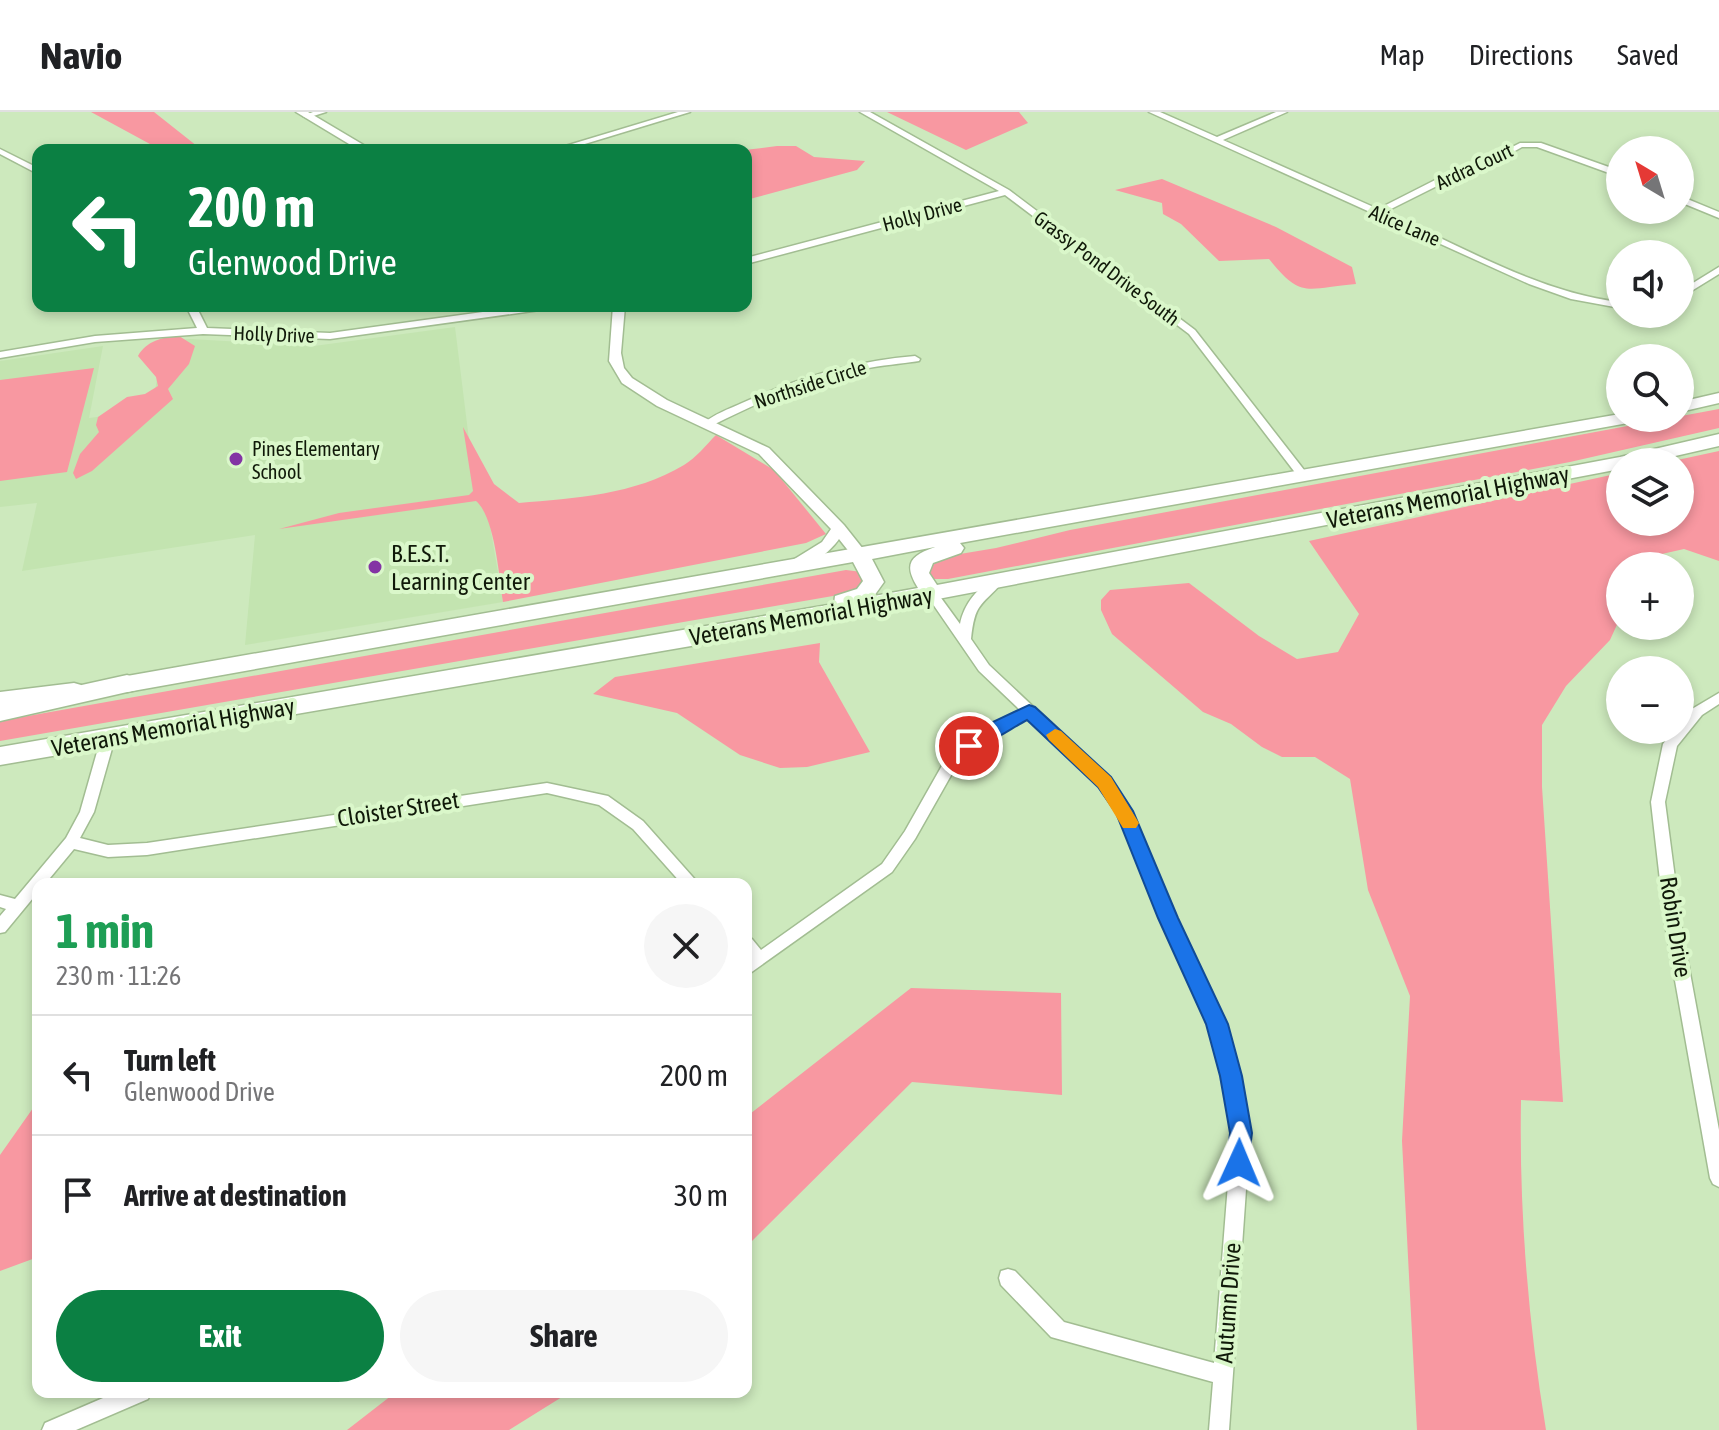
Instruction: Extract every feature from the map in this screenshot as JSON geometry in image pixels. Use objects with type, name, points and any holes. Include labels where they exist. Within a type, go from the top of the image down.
[{"type":"highway","points":[[1694,404],[1719,398]]},
{"type":"highway","name":"Veterans Memorial Highway","points":[[127,684],[1606,422]]},
{"type":"highway","name":"Veterans Memorial Highway","points":[[1684,448],[1719,440]]},
{"type":"highway","name":"Veterans Memorial Highway","points":[[0,756],[750,628],[1606,465]]},
{"type":"highway","points":[[932,594],[919,573],[922,561],[1009,528]]},
{"type":"highway","points":[[750,628],[864,594],[874,582],[859,554]]},
{"type":"highway","points":[[0,712],[127,684]]},
{"type":"main road","points":[[0,700],[127,684]]},
{"type":"street","points":[[304,114],[322,112]]},
{"type":"street","points":[[577,144],[686,112]]},
{"type":"street","name":"Grassy Pond Drive South","points":[[864,112],[1006,192],[1192,332],[1304,477]]},
{"type":"street","name":"Alice Lane","points":[[1153,112],[1511,274],[1606,304]]},
{"type":"street","points":[[1218,139],[1283,112]]},
{"type":"street","points":[[304,114],[356,144]]},
{"type":"street","name":"Ardra Court","points":[[1377,213],[1446,178],[1480,167],[1525,144],[1538,145],[1606,169]]},
{"type":"street","points":[[0,151],[32,168]]},
{"type":"street","name":"Holly Drive","points":[[752,259],[1006,192]]},
{"type":"street","points":[[1694,205],[1719,215]]},
{"type":"street","points":[[1694,286],[1719,270]]},
{"type":"street","points":[[194,312],[203,331]]},
{"type":"street","name":"Holly Drive","points":[[0,355],[95,339],[203,331],[330,336],[504,312]]},
{"type":"street","points":[[619,312],[615,357],[619,370],[630,384],[764,451],[839,528],[859,554]]},
{"type":"street","name":"Northside Circle","points":[[709,423],[765,397],[820,379],[880,361],[915,359]]},
{"type":"street","points":[[793,567],[827,545],[839,528]]},
{"type":"street","points":[[965,638],[964,623],[969,607],[997,582]]},
{"type":"street","name":"Autumn Drive","points":[[932,594],[984,668],[1104,782],[1124,811],[1168,918],[1217,1024],[1231,1076],[1241,1133],[1219,1430]]},
{"type":"street","name":"Robin Drive","points":[[1719,698],[1697,712],[1670,744],[1658,802],[1673,924],[1719,1178]]},
{"type":"street","points":[[753,964],[887,868],[910,835],[953,759],[986,733],[1029,712]]},
{"type":"street","points":[[41,878],[71,842],[87,812],[108,738]]},
{"type":"street","name":"Cloister Street","points":[[71,842],[108,851],[147,849],[547,788],[603,800],[638,825],[686,878]]},
{"type":"street","points":[[0,927],[32,889]]},
{"type":"street","points":[[0,901],[18,906]]},
{"type":"street","points":[[1008,1278],[1058,1330],[1223,1375]]},
{"type":"street","points":[[52,1430],[127,1398]]},
{"type":"shaded area","points":[[91,112],[154,112],[194,144],[150,144]]},
{"type":"shaded area","points":[[887,112],[1019,112],[1028,123],[966,150]]},
{"type":"shaded area","points":[[796,146],[814,157],[865,161],[857,170],[752,198],[752,149]]},
{"type":"shaded area","points":[[1162,179],[1276,227],[1352,267],[1356,284],[1306,288],[1289,281],[1269,259],[1219,261],[1181,224],[1163,214],[1162,203],[1115,190]]},
{"type":"shaded area","name":"Pines Elementary School","points":[[455,327],[476,496],[485,496],[503,602],[245,645],[255,535],[22,571],[37,503],[0,507],[0,361],[103,346],[89,418],[152,410],[163,341],[190,339],[314,346]]},
{"type":"shaded area","points":[[179,336],[195,346],[189,364],[168,389],[173,399],[92,471],[76,479],[73,473],[80,454],[99,432],[96,425],[98,417],[127,397],[145,394],[158,386],[156,377],[138,356],[141,351],[156,341]]},
{"type":"shaded area","points":[[94,368],[67,472],[0,481],[0,380]]},
{"type":"shaded area","points":[[1719,409],[1719,428],[1631,448],[1606,448],[1606,454],[1570,462],[948,579],[930,579],[925,567],[948,556],[1070,530],[1606,430],[1694,432],[1694,414]]},
{"type":"shaded area","points":[[463,427],[494,484],[519,503],[604,493],[645,483],[688,462],[716,435],[774,470],[826,534],[806,543],[503,602],[492,533],[476,501],[279,529],[339,513],[469,495],[473,491]]},
{"type":"shaded area","points":[[1719,451],[1719,561],[1684,549],[1671,552],[1606,552],[1606,640],[1610,640],[1566,686],[1542,725],[1542,787],[1563,1102],[1521,1100],[1521,1141],[1526,1265],[1546,1430],[1417,1430],[1402,1141],[1410,996],[1368,890],[1350,779],[1315,757],[1282,757],[1262,747],[1231,724],[1203,712],[1112,634],[1101,610],[1101,600],[1110,590],[1189,583],[1259,636],[1297,659],[1338,652],[1359,614],[1309,541],[1606,476],[1606,536],[1694,536],[1694,456]]},
{"type":"shaded area","points":[[846,570],[862,572],[867,578],[856,592],[0,741],[0,721]]},
{"type":"shaded area","points":[[820,643],[819,662],[870,752],[807,767],[780,768],[740,755],[677,713],[593,694],[615,677]]},
{"type":"shaded area","points":[[911,988],[1061,993],[1062,1095],[912,1082],[752,1241],[752,1112]]},
{"type":"shaded area","points":[[32,1110],[32,1259],[0,1271],[0,1155]]},
{"type":"shaded area","points":[[388,1398],[560,1398],[509,1430],[347,1430]]},
{"type":"slow traffic","points":[[1055,735],[1104,782],[1130,823]]},
{"type":"place","name":"Pines Elementary School","points":[[236,459]]},
{"type":"place","name":"B.E.S.T. Learning Center","points":[[375,567]]},
{"type":"route","points":[[969,746],[986,733],[1029,712],[1104,782],[1124,811],[1168,918],[1217,1024],[1231,1076],[1241,1133],[1239,1163]]}]
